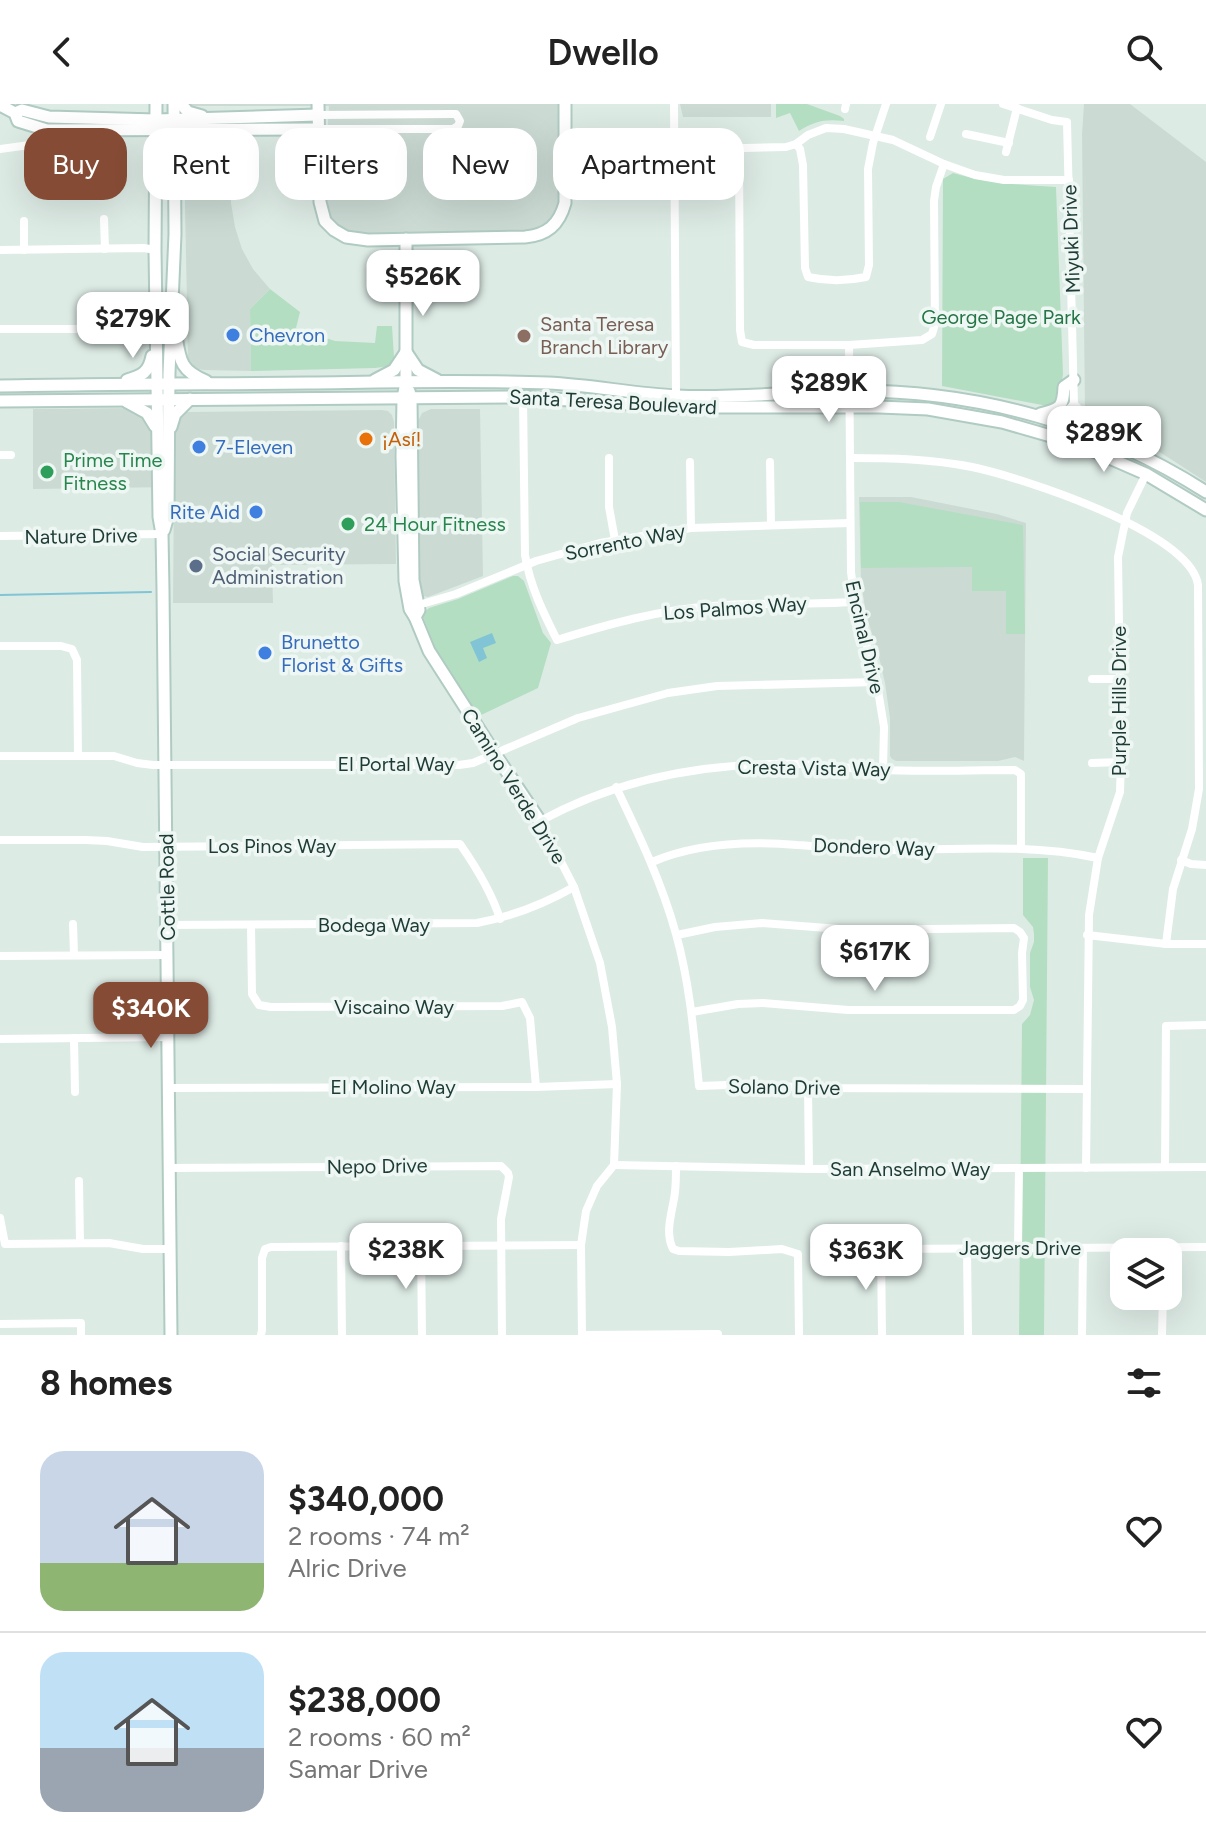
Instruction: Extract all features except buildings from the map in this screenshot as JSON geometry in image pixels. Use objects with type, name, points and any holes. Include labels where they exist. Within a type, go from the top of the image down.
[{"type":"main road","points":[[120,118],[140,114],[154,104]]},
{"type":"main road","name":"Cottle Road","points":[[154,104],[156,125]]},
{"type":"main road","name":"Cottle Road","points":[[174,104],[174,125]]},
{"type":"main road","points":[[181,104],[188,112],[215,117]]},
{"type":"main road","points":[[320,200],[325,221],[346,237],[368,240],[525,237],[541,234],[556,225],[566,194],[565,104]]},
{"type":"main road","points":[[0,105],[15,113],[18,121],[47,130],[129,130],[215,117],[318,110]]},
{"type":"main road","points":[[15,113],[22,110],[49,117],[120,118],[156,125]]},
{"type":"main road","points":[[174,125],[187,128]]},
{"type":"main road","points":[[129,130],[143,137]]},
{"type":"main road","name":"Cottle Road","points":[[156,200],[156,336],[163,384]]},
{"type":"main road","name":"Cottle Road","points":[[171,1335],[162,534],[159,517],[163,384],[173,315],[175,200]]},
{"type":"main road","name":"Camino Verde Drive","points":[[406,239],[406,382],[414,610],[429,651],[540,821]]},
{"type":"main road","points":[[173,315],[178,350],[184,366],[193,375],[215,383]]},
{"type":"main road","points":[[109,384],[147,372],[151,366],[156,336]]},
{"type":"main road","points":[[371,382],[394,370],[406,352],[418,370],[441,381]]},
{"type":"main road","points":[[1036,415],[1059,408],[1064,387],[1074,380]]},
{"type":"main road","name":"Santa Teresa Boulevard","points":[[0,386],[441,381],[550,383],[676,396],[849,391],[941,396],[1000,406],[1075,428],[1143,457],[1206,492]]},
{"type":"main road","points":[[376,398],[407,417],[437,397]]},
{"type":"main road","name":"Santa Teresa Boulevard","points":[[0,401],[523,397],[676,407],[905,408],[963,414],[1075,443],[1146,474],[1206,510]]},
{"type":"main road","points":[[123,400],[147,413],[163,435],[190,399]]},
{"type":"street","points":[[674,104],[676,396]]},
{"type":"street","points":[[796,144],[803,165],[805,268],[808,277],[819,280],[866,277],[869,265],[868,169],[886,104]]},
{"type":"street","points":[[930,137],[941,104]]},
{"type":"street","points":[[966,134],[1008,148],[1017,108],[1003,104]]},
{"type":"street","name":"Miyuki Drive","points":[[1017,108],[1067,122],[1074,380],[1074,404],[1070,414],[1075,428],[1075,443]]},
{"type":"street","points":[[318,110],[456,114],[460,121],[453,129],[407,129]]},
{"type":"street","points":[[744,149],[771,149],[796,144],[826,128],[853,130],[893,140],[975,175],[1004,180],[1069,180]]},
{"type":"street","points":[[0,149],[24,146]]},
{"type":"street","points":[[739,200],[742,342],[754,345],[849,345],[922,340],[932,334],[935,324],[934,201],[944,164]]},
{"type":"street","points":[[104,219],[105,249]]},
{"type":"street","points":[[24,221],[24,250]]},
{"type":"street","points":[[0,250],[155,250]]},
{"type":"street","points":[[0,329],[102,329]]},
{"type":"street","name":"Encinal Drive","points":[[849,345],[851,572],[854,602],[877,682],[884,727],[883,770]]},
{"type":"street","points":[[523,397],[527,565]]},
{"type":"street","points":[[0,455],[11,455]]},
{"type":"street","points":[[609,458],[609,507],[615,540]]},
{"type":"street","points":[[850,458],[936,461],[1006,475],[1074,498],[1125,521],[1149,534],[1194,571],[1197,578],[1201,767],[1192,829],[1173,889],[1166,944]]},
{"type":"street","points":[[690,462],[691,528]]},
{"type":"street","points":[[770,462],[771,525]]},
{"type":"street","name":"Purple Hills Drive","points":[[1086,1168],[1087,935],[1098,858],[1120,792],[1118,557],[1127,513],[1146,474]]},
{"type":"street","name":"Sorrento Way","points":[[414,610],[527,565],[615,540],[691,528],[850,523]]},
{"type":"street","name":"Nature Drive","points":[[0,536],[162,534]]},
{"type":"street","name":"Los Palmos Way","points":[[527,565],[541,608],[557,640],[628,619],[689,608],[854,602]]},
{"type":"street","points":[[0,646],[61,646],[72,649],[77,660],[78,755]]},
{"type":"street","points":[[1092,679],[1120,679]]},
{"type":"street","name":"El Portal Way","points":[[0,756],[114,756],[137,763],[165,765],[459,765],[473,763],[578,718],[668,693],[717,686],[877,682]]},
{"type":"street","points":[[1092,763],[1121,762]]},
{"type":"street","name":"Cresta Vista Way","points":[[540,821],[616,787],[691,769],[802,764],[883,770],[1015,770],[1021,774],[1021,849]]},
{"type":"street","name":"Solano Drive","points":[[616,787],[652,862],[677,935],[692,1012],[699,1086],[755,1084],[808,1088],[1086,1089]]},
{"type":"street","name":"Camino Verde Drive","points":[[540,821],[574,887],[600,963],[612,1027],[617,1084],[614,1165]]},
{"type":"street","name":"Los Pinos Way","points":[[0,840],[107,841],[143,847],[460,844],[497,908],[500,919]]},
{"type":"street","name":"Dondero Way","points":[[652,862],[696,849],[771,843],[856,850],[1021,849],[1060,851],[1098,858]]},
{"type":"street","points":[[1181,860],[1206,865]]},
{"type":"street","name":"Bodega Way","points":[[167,925],[477,923],[500,919],[574,887]]},
{"type":"street","points":[[677,935],[715,927],[762,923],[853,930],[1014,928],[1024,938],[1023,1000],[1014,1010],[848,1010],[763,1003],[692,1012]]},
{"type":"street","points":[[73,924],[74,955]]},
{"type":"street","name":"Viscaino Way","points":[[251,926],[252,994],[259,1005],[502,1006],[522,1002],[530,1018],[536,1087]]},
{"type":"street","points":[[1087,935],[1166,944],[1206,944]]},
{"type":"street","points":[[0,956],[168,955]]},
{"type":"street","points":[[1165,1167],[1166,1026],[1206,1025]]},
{"type":"street","points":[[0,1039],[169,1037]]},
{"type":"street","points":[[74,1038],[75,1092]]},
{"type":"street","name":"El Molino Way","points":[[169,1088],[617,1084]]},
{"type":"street","points":[[808,1088],[809,1169]]},
{"type":"street","points":[[614,1165],[597,1186],[586,1211],[581,1245],[582,1335],[718,1334]]},
{"type":"street","name":"San Anselmo Way","points":[[614,1165],[809,1169],[1206,1167]]},
{"type":"street","name":"Nepo Drive","points":[[170,1168],[501,1166],[509,1177],[501,1219],[501,1246]]},
{"type":"street","points":[[676,1166],[668,1230],[673,1249],[729,1252],[782,1249],[798,1254],[799,1335]]},
{"type":"street","points":[[1018,1248],[1019,1168]]},
{"type":"street","points":[[79,1181],[80,1243]]},
{"type":"street","points":[[0,1218],[5,1244],[109,1243],[143,1249],[171,1249]]},
{"type":"street","points":[[261,1335],[262,1258],[265,1249],[271,1247],[581,1245]]},
{"type":"street","points":[[341,1246],[342,1335]]},
{"type":"street","points":[[421,1246],[422,1335]]},
{"type":"street","points":[[501,1246],[502,1335]]},
{"type":"street","name":"Jaggers Drive","points":[[1182,1249],[1206,1247]]},
{"type":"street","points":[[967,1248],[968,1335]]},
{"type":"street","points":[[1082,1335],[1083,1248]]},
{"type":"street","name":"Jaggers Drive","points":[[882,1335],[881,1249],[1110,1249]]},
{"type":"street","points":[[1162,1335],[1163,1310]]},
{"type":"street","points":[[0,1324],[81,1323],[81,1335]]},
{"type":"shaded area","points":[[559,104],[559,128],[553,128],[553,200],[559,200],[559,204],[551,219],[535,230],[348,234],[332,225],[323,200],[407,200],[407,128],[328,128],[329,106],[186,106]]},
{"type":"shaded area","points":[[680,104],[771,104],[771,117],[683,117]]},
{"type":"shaded area","points":[[1084,104],[1130,104],[1206,162],[1206,482],[1149,445],[1085,415]]},
{"type":"shaded area","points":[[185,200],[231,200],[242,249],[253,269],[270,289],[250,309],[251,371],[197,369],[188,359]]},
{"type":"shaded area","points":[[133,408],[190,412],[388,411],[394,422],[396,564],[272,565],[273,603],[173,603],[174,487],[33,489],[33,409]]},
{"type":"shaded area","points":[[431,409],[480,409],[483,576],[428,597],[422,596],[418,589],[418,421],[422,413]]},
{"type":"shaded area","points":[[859,497],[911,497],[1026,523],[1024,761],[1015,757],[998,761],[896,761],[890,756],[890,718],[885,683],[866,614],[861,582]]},
{"type":"green space","points":[[776,104],[807,104],[840,116],[844,121],[820,122],[799,131],[790,113],[776,118]]},
{"type":"green space","name":"George Page Park","points":[[953,173],[991,181],[1056,187],[1063,374],[1058,408],[942,386],[943,179]]},
{"type":"green space","points":[[270,289],[300,312],[296,328],[335,341],[375,343],[377,326],[392,326],[394,357],[390,366],[251,371],[250,309]]},
{"type":"green space","points":[[860,502],[899,502],[1023,525],[1025,634],[1006,634],[1006,591],[972,591],[972,567],[861,568]]},
{"type":"green space","points":[[513,576],[524,581],[543,633],[551,643],[538,688],[479,716],[437,653],[422,614],[429,608]]},
{"type":"green space","points":[[1023,858],[1048,858],[1044,1335],[1019,1335],[1022,1024],[1030,1015],[1034,1000],[1030,987],[1030,953],[1034,934],[1033,927],[1023,915]]},
{"type":"water","points":[[492,633],[496,643],[483,648],[487,658],[479,662],[470,642]]},
{"type":"waterway","points":[[0,595],[151,592]]},
{"type":"place","name":"Chevron","points":[[233,335]]},
{"type":"place","name":"Santa Teresa Branch Library","points":[[524,336]]},
{"type":"place","name":"¡Así!","points":[[366,439]]},
{"type":"place","name":"7-Eleven","points":[[199,447]]},
{"type":"place","name":"Prime Time Fitness","points":[[47,472]]},
{"type":"place","name":"Rite Aid","points":[[256,512]]},
{"type":"place","name":"24 Hour Fitness","points":[[348,524]]},
{"type":"place","name":"Social Security Administration","points":[[196,566]]},
{"type":"place","name":"Brunetto Florist & Gifts","points":[[265,653]]}]
